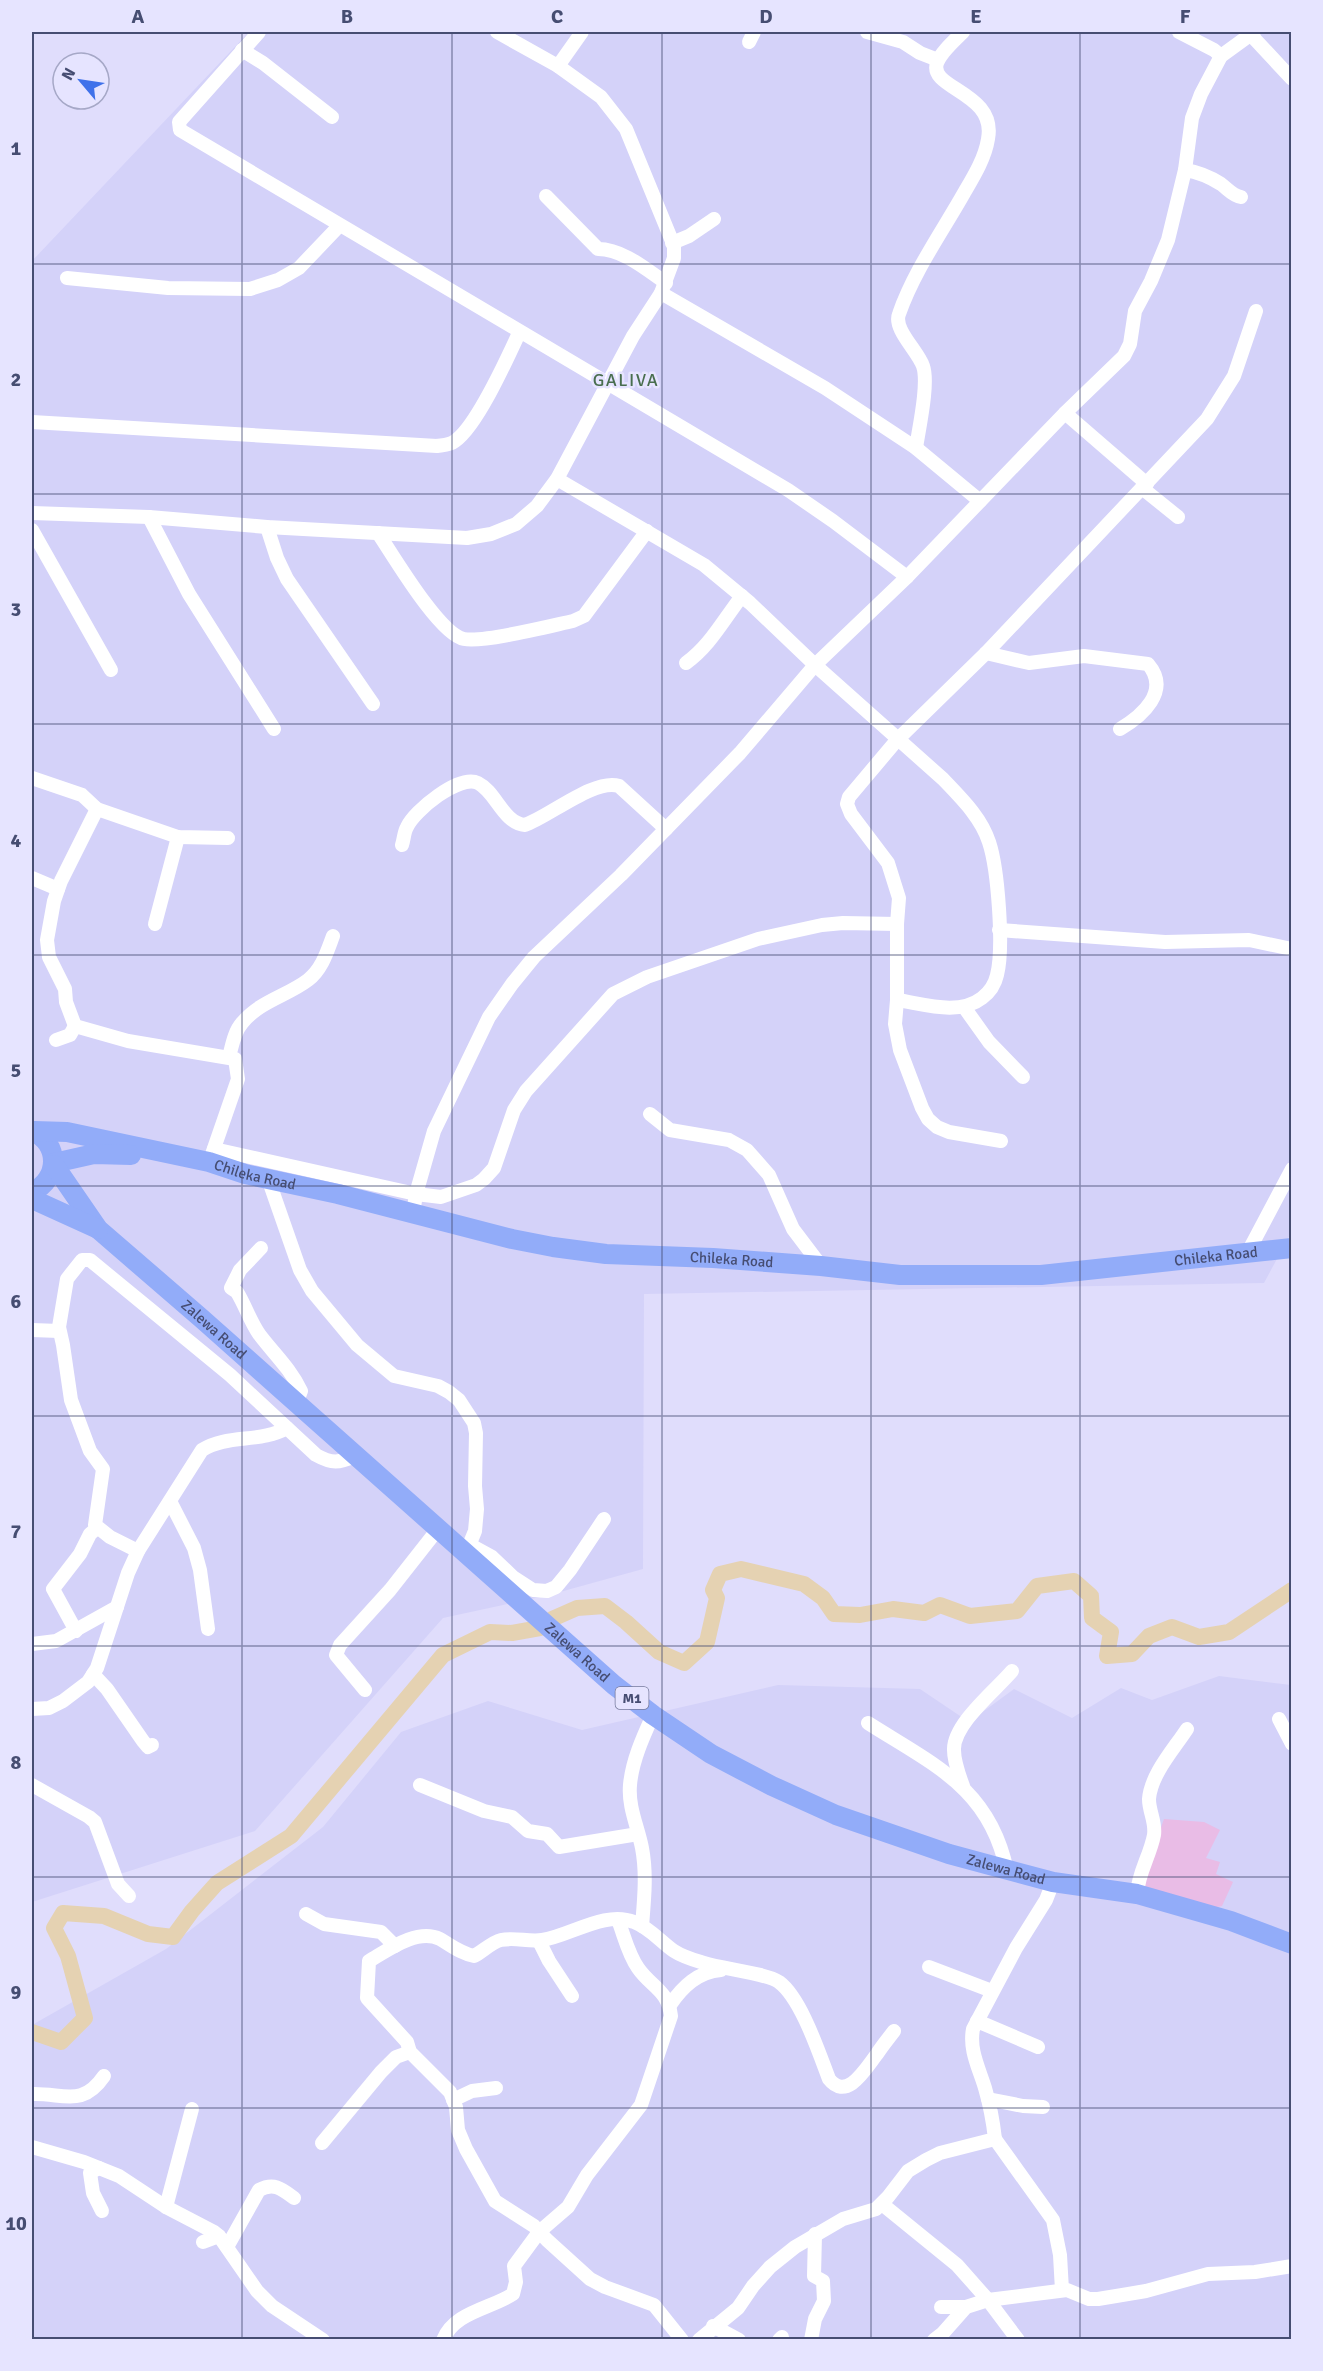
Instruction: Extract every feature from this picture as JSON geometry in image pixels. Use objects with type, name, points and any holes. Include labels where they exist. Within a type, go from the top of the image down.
[{"type":"highway","name":"Chileka Road","points":[[33,1131],[68,1132],[181,1156],[212,1156],[245,1174],[552,1247],[606,1254],[713,1258],[821,1266],[900,1275],[1041,1275],[1292,1248]]},
{"type":"highway","name":"M1","points":[[33,1131],[46,1140],[51,1147],[54,1164]]},
{"type":"highway","points":[[32,1192],[45,1184],[54,1164],[94,1154],[120,1153],[206,1170],[507,1247],[607,1262],[770,1270],[899,1283],[1032,1283],[1292,1258]]},
{"type":"highway","name":"Zalewa Road","points":[[54,1164],[98,1229],[438,1529],[468,1549],[614,1684],[653,1715],[711,1754],[772,1786],[836,1815],[949,1854],[1053,1882],[1137,1894],[1231,1921],[1292,1944]]},
{"type":"highway","name":"Zalewa Road","points":[[32,1199],[98,1229]]},
{"type":"street","points":[[259,32],[179,122],[180,130],[519,333],[788,490],[907,577]]},
{"type":"street","points":[[32,513],[149,517],[267,527],[467,538],[491,534],[516,524],[537,506],[557,479],[633,336],[664,288],[674,258],[672,243],[626,129],[601,97],[558,66],[497,32]]},
{"type":"street","points":[[558,66],[582,32]]},
{"type":"street","points":[[867,32],[903,42],[920,53],[938,60]]},
{"type":"street","points":[[916,448],[925,379],[923,367],[898,325],[898,315],[915,276],[977,169],[989,138],[990,124],[978,104],[941,79],[936,67],[938,60],[963,32]]},
{"type":"street","points":[[1179,32],[1221,56]]},
{"type":"street","points":[[413,1214],[416,1194],[434,1131],[489,1017],[534,957],[586,910],[666,829],[740,753],[815,665],[907,577],[1124,356],[1130,344],[1135,311],[1151,281],[1168,240],[1185,170],[1192,118],[1201,94],[1221,56],[1253,33],[1292,79]]},
{"type":"street","points":[[242,50],[263,63],[332,117]]},
{"type":"street","points":[[1185,170],[1198,172],[1221,184],[1234,196],[1241,197]]},
{"type":"street","points":[[546,196],[598,249],[609,249],[619,254],[664,288],[825,388],[916,448],[980,501]]},
{"type":"street","points":[[672,243],[690,236],[714,219]]},
{"type":"street","points":[[67,278],[168,288],[250,289],[278,280],[299,268],[339,226]]},
{"type":"street","points":[[1001,1141],[949,1132],[937,1127],[928,1119],[922,1108],[896,1036],[899,897],[888,863],[851,814],[847,804],[849,797],[897,740],[986,653],[1207,419],[1234,376],[1256,311]]},
{"type":"street","points":[[32,422],[437,446],[452,443],[465,432],[500,374],[519,333]]},
{"type":"street","points":[[1065,414],[1178,517]]},
{"type":"street","points":[[557,479],[704,565],[742,596],[897,740],[943,779],[980,822],[989,841],[994,861],[999,930],[1000,955],[997,975],[991,990],[981,999],[964,1006],[927,1006],[897,1000]]},
{"type":"street","points":[[149,517],[189,594],[274,729]]},
{"type":"street","points":[[267,527],[287,579],[373,704]]},
{"type":"street","points":[[32,530],[111,670]]},
{"type":"street","points":[[378,532],[411,585],[444,625],[458,636],[476,639],[573,621],[584,616],[647,531]]},
{"type":"street","points":[[686,663],[698,654],[711,639],[742,596]]},
{"type":"street","points":[[986,653],[1029,663],[1084,656],[1148,664],[1154,674],[1154,697],[1136,719],[1120,729]]},
{"type":"street","points":[[32,778],[82,795],[97,809],[178,837],[228,838]]},
{"type":"street","points":[[402,845],[406,828],[426,805],[447,789],[469,782],[480,783],[514,822],[525,825],[598,786],[613,784],[619,786],[666,829]]},
{"type":"street","points":[[67,1051],[74,1029],[66,1002],[65,989],[47,949],[49,922],[58,889],[69,863],[97,809]]},
{"type":"street","points":[[155,924],[178,837]]},
{"type":"street","points":[[32,878],[58,889]]},
{"type":"street","points":[[74,1029],[128,1041],[235,1059],[238,1079],[212,1156],[441,1197],[476,1185],[494,1168],[514,1110],[525,1090],[613,994],[647,977],[758,939],[832,924],[867,922],[897,924]]},
{"type":"street","points":[[999,930],[1165,942],[1249,940],[1292,949]]},
{"type":"street","points":[[229,1057],[236,1031],[242,1023],[263,1004],[308,980],[325,958],[333,936]]},
{"type":"street","points":[[964,1006],[989,1042],[1023,1077]]},
{"type":"street","points":[[56,1040],[70,1035],[74,1029]]},
{"type":"street","points":[[650,1114],[670,1130],[729,1140],[747,1150],[769,1175],[793,1229],[821,1266]]},
{"type":"street","points":[[1248,1252],[1292,1169]]},
{"type":"street","points":[[271,1187],[300,1270],[312,1291],[357,1345],[394,1376],[438,1386],[449,1392],[459,1400],[471,1417],[476,1432],[477,1509],[475,1531],[468,1549],[492,1557],[513,1577],[533,1590],[547,1591],[556,1587],[570,1570],[604,1519]]},
{"type":"street","points":[[261,1248],[240,1270],[231,1288],[237,1292],[260,1335],[294,1378],[301,1391],[296,1404]]},
{"type":"street","points":[[138,1551],[97,1528],[95,1521],[103,1469],[90,1451],[71,1400],[59,1323],[64,1308],[67,1279],[86,1258],[230,1375],[316,1455],[338,1464],[355,1456]]},
{"type":"street","points":[[32,1330],[59,1331]]},
{"type":"street","points":[[32,1709],[49,1708],[63,1701],[88,1682],[103,1654],[117,1607],[138,1551],[171,1503],[202,1450],[213,1444],[271,1436],[287,1428]]},
{"type":"street","points":[[171,1503],[194,1548],[200,1570],[208,1629]]},
{"type":"street","points":[[76,1631],[53,1589],[80,1554],[90,1534],[97,1528]]},
{"type":"street","points":[[365,1690],[336,1655],[340,1645],[390,1590],[438,1529]]},
{"type":"street","points":[[32,1644],[56,1641],[117,1607]]},
{"type":"street","points":[[963,1786],[955,1762],[955,1738],[962,1726],[1012,1671]]},
{"type":"street","points":[[93,1674],[107,1689],[143,1741],[148,1747],[152,1746]]},
{"type":"street","points":[[642,1926],[645,1883],[642,1850],[632,1809],[630,1788],[638,1753],[653,1715]]},
{"type":"street","points":[[1279,1719],[1292,1744]]},
{"type":"street","points":[[868,1723],[963,1786],[987,1816],[1003,1848],[1007,1871]]},
{"type":"street","points":[[1137,1894],[1138,1882],[1155,1828],[1149,1804],[1150,1787],[1187,1729]]},
{"type":"street","points":[[32,1785],[95,1822],[118,1884],[129,1896]]},
{"type":"street","points":[[420,1785],[484,1811],[512,1817],[528,1831],[547,1834],[559,1847],[638,1834]]},
{"type":"street","points":[[1053,1882],[1046,1900],[992,1991],[977,2021],[971,2040],[973,2056],[988,2099],[995,2139],[1053,2220],[1060,2256],[1062,2290]]},
{"type":"street","points":[[306,1914],[324,1923],[381,1932],[395,1946]]},
{"type":"street","points":[[443,2340],[452,2325],[465,2316],[497,2304],[513,2294],[516,2282],[514,2266],[539,2232],[567,2207],[587,2175],[641,2105],[671,2016],[670,2005],[664,1995],[639,1970],[618,1920]]},
{"type":"street","points":[[681,2340],[654,2305],[590,2279],[527,2220],[495,2201],[458,2130],[456,2107],[450,2092],[410,2052],[407,2042],[367,1998],[369,1961],[413,1938],[427,1936],[439,1939],[463,1954],[474,1956],[498,1941],[526,1938],[539,1941],[594,1923],[618,1920],[635,1922],[675,1952],[723,1970],[767,1977],[779,1982],[787,1990],[809,2026],[829,2079],[834,2085],[841,2087],[849,2085],[861,2077],[894,2031]]},
{"type":"street","points":[[539,1941],[572,1996]]},
{"type":"street","points":[[929,1967],[992,1991]]},
{"type":"street","points":[[670,2005],[686,1985],[698,1977],[708,1971],[723,1970]]},
{"type":"street","points":[[977,2021],[1038,2047]]},
{"type":"street","points":[[322,2143],[381,2072],[396,2057],[410,2052]]},
{"type":"street","points":[[32,2094],[80,2097],[95,2089],[104,2076]]},
{"type":"street","points":[[453,2100],[472,2091],[496,2088]]},
{"type":"street","points":[[988,2099],[1006,2104],[1044,2107]]},
{"type":"street","points":[[166,2207],[192,2109]]},
{"type":"street","points":[[699,2340],[713,2326],[738,2308],[770,2267],[795,2247],[843,2219],[876,2209],[908,2171],[940,2153],[995,2139]]},
{"type":"street","points":[[32,2147],[119,2176],[223,2242],[257,2291],[272,2306],[323,2340]]},
{"type":"street","points":[[99,2168],[90,2173],[93,2193],[102,2211]]},
{"type":"street","points":[[223,2242],[259,2190],[267,2186],[275,2186],[294,2198]]},
{"type":"street","points":[[882,2204],[957,2265],[988,2300],[1018,2340]]},
{"type":"street","points":[[811,2340],[815,2319],[824,2301],[823,2281],[814,2276],[815,2234]]},
{"type":"street","points":[[203,2242],[223,2242]]},
{"type":"street","points":[[941,2307],[966,2307],[988,2300],[1062,2290],[1098,2300],[1146,2291],[1208,2274],[1255,2272],[1292,2266]]},
{"type":"street","points":[[934,2340],[966,2307]]},
{"type":"street","points":[[713,2326],[739,2340]]},
{"type":"shaded area","points":[[249,32],[1291,32],[1292,1231],[1264,1283],[644,1294],[643,1569],[549,1595],[443,1618],[255,1831],[32,1902],[32,261]]},
{"type":"shaded area","points":[[1219,1676],[1291,1685],[1291,2339],[32,2339],[32,2025],[166,1949],[323,1827],[401,1732],[488,1701],[582,1730],[778,1685],[920,1689],[969,1722],[1014,1689],[1072,1718],[1121,1688],[1152,1700]]},
{"type":"shaded area","points":[[1164,1819],[1204,1822],[1220,1830],[1206,1858],[1220,1862],[1216,1874],[1233,1882],[1222,1906],[1212,1908],[1147,1889],[1142,1882]]},
{"type":"waterway","points":[[552,1619],[577,1608],[605,1606],[659,1652],[684,1663],[707,1642],[717,1598],[713,1590],[720,1574],[741,1569],[804,1584],[823,1598],[834,1614],[860,1615],[893,1609],[924,1613],[940,1605],[970,1616],[1017,1611],[1037,1586],[1074,1581],[1091,1596],[1092,1618],[1111,1632],[1107,1656],[1132,1654],[1149,1636],[1172,1627],[1199,1637],[1229,1632],[1292,1590]]},
{"type":"waterway","points":[[32,2032],[61,2042],[85,2018],[68,1956],[54,1928],[63,1913],[104,1916],[148,1934],[173,1937],[217,1883],[291,1836],[443,1655],[490,1632],[512,1633],[540,1628]]},
{"type":"district","name":"GALIVA","points":[[626,380]]}]
